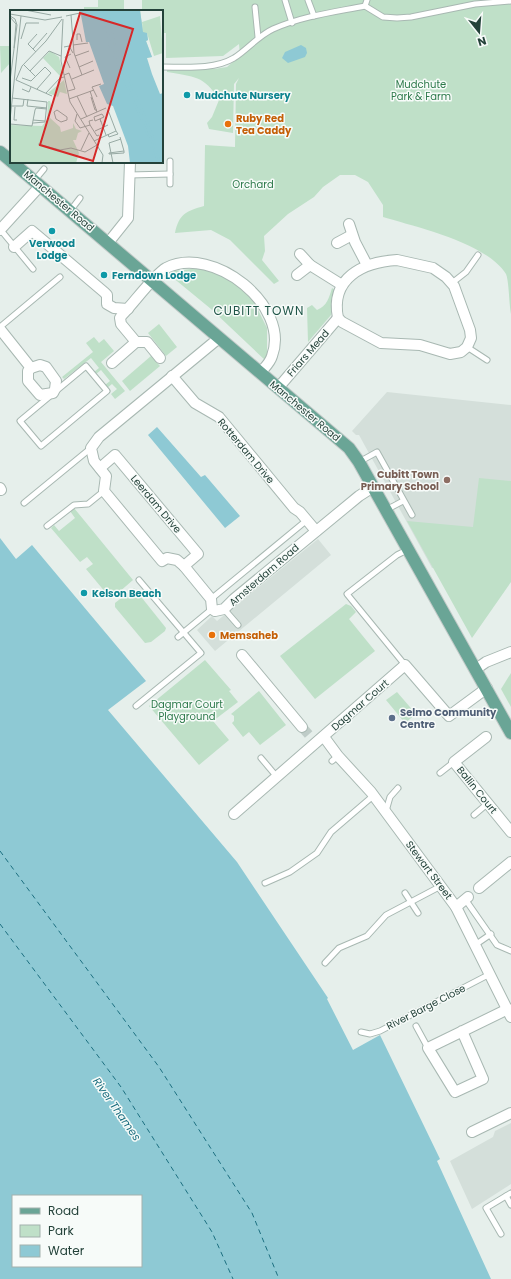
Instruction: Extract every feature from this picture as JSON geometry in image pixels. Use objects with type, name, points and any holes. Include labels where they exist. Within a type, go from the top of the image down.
[{"type":"main road","name":"Manchester Road","points":[[14,163],[348,448],[359,462],[511,733]]},
{"type":"street","points":[[108,243],[128,218],[130,163]]},
{"type":"street","points":[[0,230],[37,183]]},
{"type":"street","points":[[349,224],[352,235],[367,265]]},
{"type":"street","points":[[14,246],[32,231],[107,294],[106,300],[110,306],[128,309]]},
{"type":"street","points":[[337,243],[352,235]]},
{"type":"street","points":[[300,254],[310,265],[342,285]]},
{"type":"street","points":[[397,260],[433,268],[452,283],[458,293],[470,330],[471,338],[467,347],[461,352],[450,354],[420,344],[381,342],[342,322],[338,318],[336,303],[342,285],[357,270],[367,265],[397,260]]},
{"type":"street","points":[[136,342],[120,322],[120,318],[165,269],[171,266],[199,263],[230,274],[257,297],[273,327],[273,354],[270,362],[260,373]]},
{"type":"street","points":[[297,275],[310,265]]},
{"type":"street","name":"Friars Mead","points":[[278,388],[338,318]]},
{"type":"street","points":[[0,328],[32,368]]},
{"type":"street","points":[[212,604],[178,560],[171,557],[162,561],[104,491],[106,476],[94,461],[91,448],[99,437],[219,338]]},
{"type":"street","points":[[112,363],[136,342],[147,342],[160,358]]},
{"type":"street","points":[[40,365],[49,371],[56,381],[55,389],[52,393],[40,395],[35,390],[27,378],[28,371],[32,368],[40,365]]},
{"type":"street","name":"Rotterdam Drive","points":[[172,376],[195,404],[219,418],[294,508],[300,512],[316,531]]},
{"type":"street","name":"Leerdam Drive","points":[[100,468],[115,455],[198,554],[184,566]]},
{"type":"street","name":"Amsterdam Road","points":[[212,604],[215,611],[224,609],[316,531],[373,487]]},
{"type":"street","points":[[476,669],[486,662],[511,652]]},
{"type":"street","points":[[242,655],[302,727]]},
{"type":"street","points":[[406,665],[449,716],[486,688]]},
{"type":"street","name":"Dagmar Court","points":[[234,814],[277,777],[313,740],[324,737],[406,665]]},
{"type":"street","name":"Stewart Street","points":[[324,737],[335,759],[373,796],[456,907],[510,1013]]},
{"type":"street","name":"Ballin Court","points":[[486,737],[454,762],[511,832]]},
{"type":"street","points":[[479,888],[511,862]]},
{"type":"street","points":[[456,907],[467,898]]},
{"type":"street","points":[[462,1031],[483,1074],[482,1081],[458,1092],[453,1091],[428,1048],[462,1031],[510,1013]]},
{"type":"street","points":[[472,1132],[511,1113]]},
{"type":"lane","points":[[285,0],[292,23]]},
{"type":"lane","points":[[308,0],[314,16]]},
{"type":"lane","points":[[365,6],[367,0]]},
{"type":"lane","points":[[163,67],[223,64],[235,57],[258,37],[275,28],[314,16],[365,6],[383,17],[397,18],[411,17],[475,4],[511,1]]},
{"type":"lane","points":[[255,7],[258,37]]},
{"type":"lane","points":[[170,161],[170,184]]},
{"type":"lane","points":[[37,183],[44,169]]},
{"type":"lane","points":[[129,175],[170,174]]},
{"type":"lane","points":[[70,211],[80,198]]},
{"type":"lane","points":[[0,230],[33,269]]},
{"type":"lane","points":[[452,283],[466,272],[478,255]]},
{"type":"lane","points":[[0,328],[60,277]]},
{"type":"lane","points":[[467,347],[487,360]]},
{"type":"lane","points":[[86,366],[107,392],[41,446],[20,420],[52,393],[86,366]]},
{"type":"lane","points":[[24,503],[91,448]]},
{"type":"lane","points":[[359,462],[377,452],[403,501],[412,514]]},
{"type":"lane","points":[[47,526],[74,505],[88,504],[104,491]]},
{"type":"lane","points":[[386,510],[403,501]]},
{"type":"lane","points":[[178,637],[212,604],[307,520]]},
{"type":"lane","points":[[406,665],[347,594],[398,555],[407,550]]},
{"type":"lane","points":[[136,706],[201,653],[139,580]]},
{"type":"lane","points":[[224,609],[238,625]]},
{"type":"lane","points":[[261,758],[277,777]]},
{"type":"lane","points":[[440,773],[454,762]]},
{"type":"lane","points":[[385,812],[390,797],[398,788]]},
{"type":"lane","points":[[265,883],[290,872],[317,853],[331,832],[373,796]]},
{"type":"lane","points":[[474,815],[487,804]]},
{"type":"lane","points":[[325,963],[339,948],[367,936],[386,915],[412,903],[441,886]]},
{"type":"lane","points":[[405,893],[418,913]]},
{"type":"lane","points":[[467,898],[497,945],[511,951]]},
{"type":"lane","points":[[475,945],[490,934]]},
{"type":"lane","name":"River Barge Close","points":[[361,1032],[370,1034],[380,1031],[490,974]]},
{"type":"lane","points":[[416,1026],[428,1048]]},
{"type":"lane","points":[[501,1234],[486,1208],[508,1195],[511,1205]]},
{"type":"shaded area","name":"Cubitt Town Primary School","points":[[387,392],[511,405],[511,568],[432,568],[359,435],[356,435],[352,431]]},
{"type":"shaded area","points":[[318,539],[331,555],[215,651],[197,630],[212,616],[217,621]]},
{"type":"shaded area","points":[[511,1123],[511,1184],[472,1209],[450,1161],[493,1137],[495,1131]]},
{"type":"green space","points":[[98,0],[124,0],[124,10],[84,10],[84,7],[98,7]]},
{"type":"green space","name":"Mudchute Park & Farm","points":[[142,0],[511,0],[511,314],[507,277],[497,263],[483,253],[450,238],[383,217],[383,205],[368,182],[355,175],[340,175],[323,187],[314,197],[288,214],[264,236],[265,251],[262,260],[279,281],[274,284],[230,240],[211,230],[175,233],[179,221],[184,214],[204,206],[205,145],[235,147],[236,84],[239,78],[234,84],[233,133],[209,129],[207,123],[212,117],[219,100],[214,92],[203,81],[191,76],[167,72],[167,69],[214,69],[227,67],[240,56],[239,44],[223,56],[166,58],[166,33],[163,33],[163,10],[142,10]]},
{"type":"green space","points":[[0,46],[10,46],[10,63],[1,73]]},
{"type":"green space","points":[[199,268],[228,278],[253,300],[267,328],[267,362],[211,309],[166,272]]},
{"type":"green space","points":[[332,288],[335,290],[331,315],[308,342],[307,308],[312,305],[317,310],[323,306],[329,298]]},
{"type":"green space","points":[[159,324],[177,347],[166,356],[148,333]]},
{"type":"green space","points":[[94,337],[99,343],[104,339],[114,351],[101,362],[125,391],[115,399],[111,394],[117,389],[112,384],[107,388],[105,385],[110,381],[101,370],[96,374],[94,372],[99,368],[91,358],[64,379],[62,377],[93,352],[86,343]]},
{"type":"green space","points":[[151,356],[160,366],[130,391],[122,381]]},
{"type":"green space","points":[[479,478],[511,481],[511,582],[472,638],[407,521],[473,527]]},
{"type":"green space","points":[[74,508],[133,580],[111,599],[86,569],[93,564],[87,557],[80,562],[51,528],[54,525],[59,531],[75,518],[70,511]]},
{"type":"green space","points":[[134,588],[166,628],[165,631],[151,642],[145,643],[115,607],[115,603]]},
{"type":"green space","points":[[346,604],[351,606],[356,612],[349,619],[375,651],[315,699],[280,656]]},
{"type":"green space","name":"Dagmar Court Playground","points":[[205,660],[231,690],[229,691],[238,702],[213,721],[229,740],[199,765],[149,706]]},
{"type":"green space","points":[[511,673],[511,707],[501,689]]},
{"type":"green space","points":[[259,691],[286,725],[260,745],[249,732],[243,737],[232,723],[234,721],[234,716],[231,714]]},
{"type":"green space","points":[[397,692],[416,714],[405,723],[386,700]]},
{"type":"water","points":[[301,45],[306,48],[307,53],[305,57],[288,63],[282,58],[285,52]]},
{"type":"water","points":[[157,427],[201,477],[205,475],[240,516],[225,528],[148,435]]},
{"type":"water","name":"River Thames","points":[[0,538],[16,559],[32,545],[146,681],[108,710],[237,862],[328,998],[327,999],[353,1050],[380,1035],[440,1159],[437,1161],[491,1279],[0,1279]]},
{"type":"ferry route","points":[[0,851],[159,1067],[252,1213],[279,1279]]},
{"type":"ferry route","points":[[0,924],[121,1087],[212,1232],[233,1279]]},
{"type":"tunnel","points":[[302,727],[310,736]]},
{"type":"place","name":"Mudchute Nursery","points":[[187,95]]},
{"type":"place","name":"Ruby Red Tea Caddy","points":[[228,124]]},
{"type":"place","name":"Verwood Lodge","points":[[52,231]]},
{"type":"place","name":"Ferndown Lodge","points":[[104,275]]},
{"type":"place","name":"Cubitt Town Primary School","points":[[447,480]]},
{"type":"place","name":"Kelson Beach","points":[[84,593]]},
{"type":"place","name":"Memsaheb","points":[[212,635]]},
{"type":"place","name":"Selmo Community Centre","points":[[392,718]]},
{"type":"district","name":"CUBITT TOWN","points":[[259,310]]},
{"type":"park label","name":"Orchard","points":[[253,184]]}]
